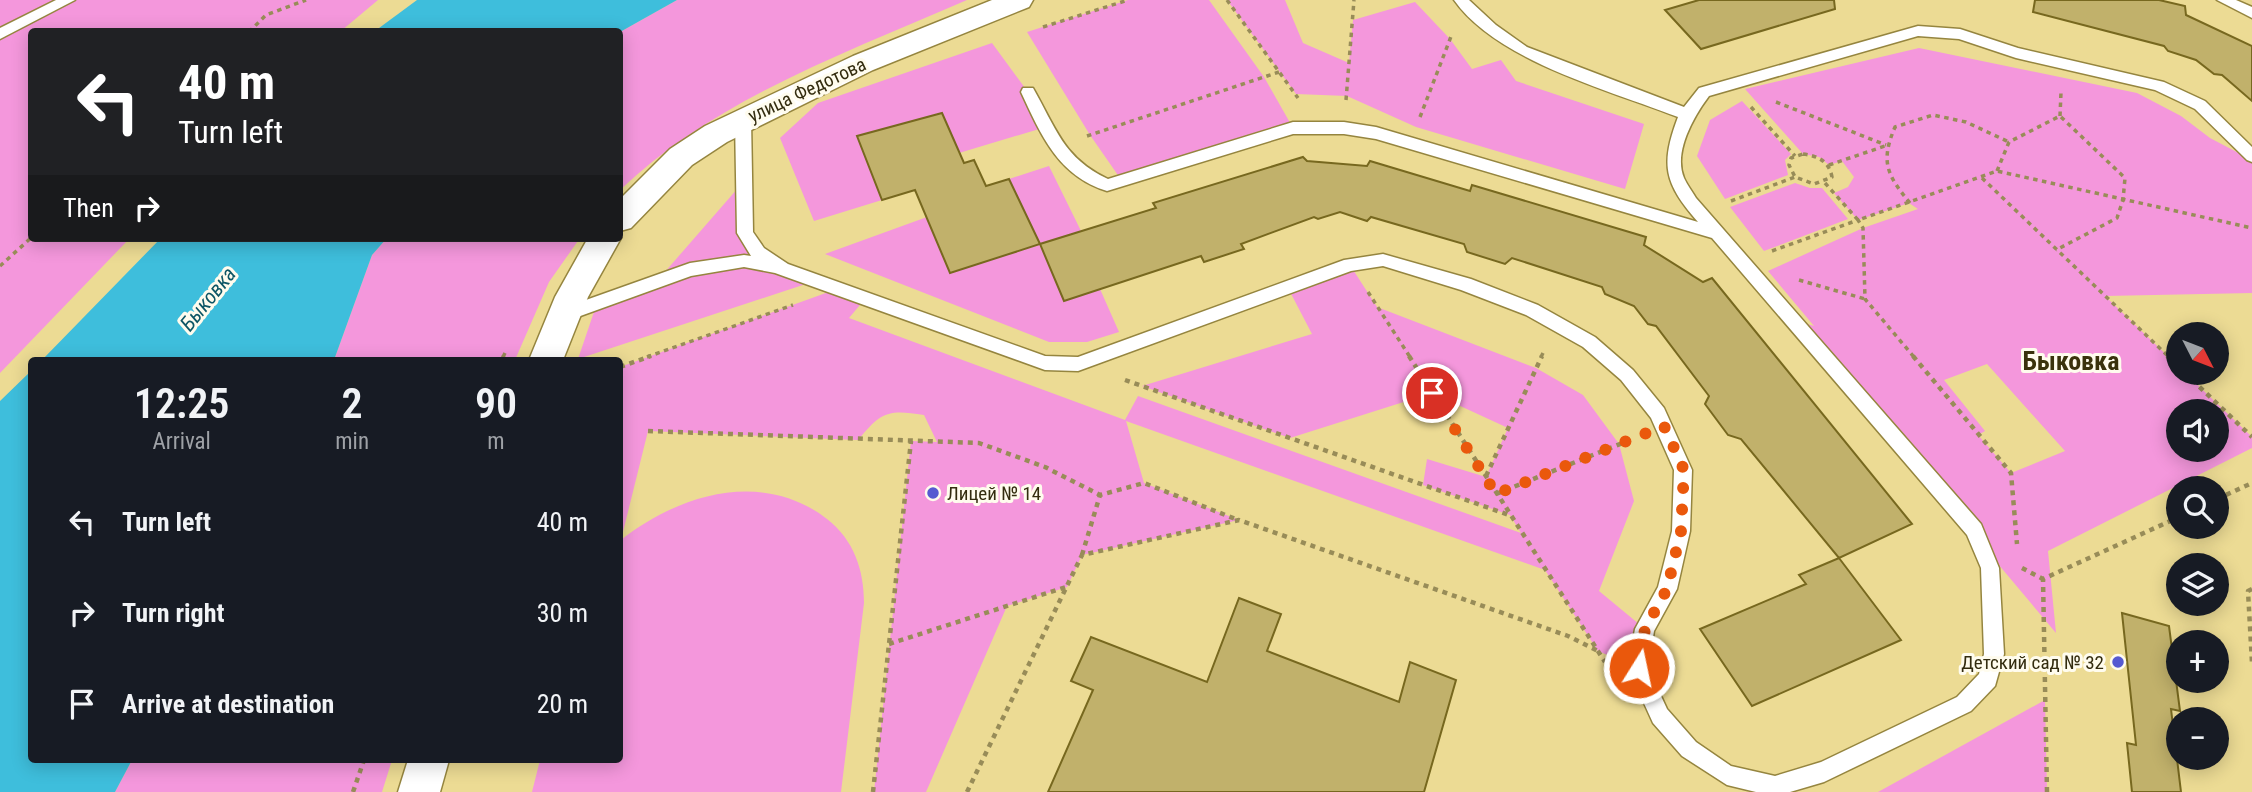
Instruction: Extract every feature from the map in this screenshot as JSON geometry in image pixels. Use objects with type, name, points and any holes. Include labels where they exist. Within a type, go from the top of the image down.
[{"type":"street","name":"улица Федотова","points":[[623,216],[681,157],[743,119],[863,63],[1019,0]]},
{"type":"street","points":[[547,357],[561,316],[602,242]]},
{"type":"street","points":[[419,792],[428,763]]},
{"type":"lane","points":[[0,34],[68,0]]},
{"type":"lane","points":[[2224,0],[2252,13]]},
{"type":"lane","points":[[1462,2],[1491,29],[1522,51],[1687,114]]},
{"type":"lane","points":[[561,316],[690,270],[744,261],[782,269],[1045,363],[1078,364],[1350,265],[1383,260],[1465,284],[1532,310],[1589,342],[1627,375],[1658,413],[1684,470],[1681,531],[1667,589],[1645,629],[1639,668],[1660,716],[1689,749],[1727,775],[1775,786],[1824,772],[1964,704],[1988,680],[1994,654],[1990,568],[1974,530],[1698,213],[1675,176],[1676,143],[1687,114],[1704,92],[1730,84],[1918,31],[1960,34],[2016,53],[2159,86],[2200,106],[2252,156]]},
{"type":"lane","points":[[1028,92],[1060,155],[1090,178],[1107,185],[1293,128],[1344,128],[1376,133],[1715,233]]},
{"type":"lane","points":[[743,119],[745,233],[758,253],[782,269]]},
{"type":"path","points":[[253,28],[266,16],[306,0]]},
{"type":"path","points":[[1039,28],[1128,0]]},
{"type":"path","points":[[1227,0],[1319,127]]},
{"type":"path","points":[[1344,128],[1354,0]]},
{"type":"path","points":[[1409,143],[1462,2]]},
{"type":"path","points":[[1056,146],[1279,72]]},
{"type":"path","points":[[1730,84],[1886,145]]},
{"type":"path","points":[[1730,84],[1796,156]]},
{"type":"path","points":[[1910,203],[1888,175],[1885,163],[1886,145],[1895,127],[1933,115],[1966,122],[2009,142]]},
{"type":"path","points":[[1997,171],[2009,142],[2060,116],[2125,178],[2123,200],[2117,218],[2056,250]]},
{"type":"path","points":[[1829,165],[1886,145]]},
{"type":"path","points":[[1811,154],[1829,165],[1832,177],[1825,183],[1815,185],[1796,177],[1789,165],[1796,156],[1811,154]]},
{"type":"path","points":[[1741,263],[1997,171],[2252,228]]},
{"type":"path","points":[[1698,213],[1796,177]]},
{"type":"path","points":[[1982,178],[2166,355]]},
{"type":"path","points":[[1825,183],[1863,228],[1865,299],[2011,473],[2018,553]]},
{"type":"path","points":[[0,266],[28,241]]},
{"type":"path","points":[[1350,265],[1605,663]]},
{"type":"path","points":[[623,366],[837,289]]},
{"type":"path","points":[[1486,477],[1556,324]]},
{"type":"path","points":[[1078,364],[1510,516]]},
{"type":"path","points":[[2198,385],[2252,436]]},
{"type":"path","points":[[1496,494],[1664,426]]},
{"type":"path","points":[[648,431],[979,443],[1045,467],[1100,495],[1144,483],[1238,520],[1568,636],[1598,651]]},
{"type":"path","points":[[873,792],[911,442]]},
{"type":"path","points":[[2229,494],[2252,483]]},
{"type":"path","points":[[967,792],[1082,555],[1100,495]]},
{"type":"path","points":[[1082,555],[1238,520]]},
{"type":"path","points":[[2043,579],[2166,522]]},
{"type":"path","points":[[2019,566],[2043,579]]},
{"type":"path","points":[[2043,579],[2047,792]]},
{"type":"path","points":[[889,644],[1067,587]]},
{"type":"path","points":[[2252,589],[2248,591],[2252,663]]},
{"type":"path","points":[[353,792],[362,763]]},
{"type":"shaded area","points":[[0,0],[378,0],[345,28],[28,28],[28,242],[126,242],[0,373]]},
{"type":"shaded area","points":[[677,0],[967,0],[830,59],[741,103],[698,129],[623,187],[623,30]]},
{"type":"shaded area","points":[[1128,0],[1209,0],[1264,77],[1293,128],[1122,181],[1090,135],[1027,32]]},
{"type":"shaded area","points":[[1227,0],[1285,0],[1303,43],[1349,63],[1353,20],[1415,2],[1450,39],[1472,69],[1501,60],[1516,81],[1644,124],[1625,189],[1416,127],[1347,96],[1296,94]]},
{"type":"shaded area","points":[[992,43],[1028,92],[1046,127],[959,153],[942,113],[857,136],[882,200],[814,221],[780,138],[818,103]]},
{"type":"shaded area","points":[[1919,48],[2137,93],[2181,116],[2210,138],[2252,160],[2252,293],[2105,296],[2166,355],[2166,385],[2198,385],[2212,399],[2166,399],[2166,462],[2224,462],[2197,476],[2166,476],[2166,491],[2048,551],[2056,633],[1793,320],[1814,326],[1768,271],[1863,228],[1918,209],[1909,203],[1858,220],[1834,193],[1848,187],[1854,177],[1842,161],[1829,165],[1819,157],[1803,154],[1745,89]],"holes":[[[1987,364],[2065,451],[2011,473],[1978,435],[1985,431],[1944,380]]]},
{"type":"shaded area","points":[[1742,101],[1791,154],[1785,160],[1788,175],[1725,199],[1697,156],[1710,120]]},
{"type":"shaded area","points":[[1049,166],[1081,231],[1040,245],[1064,300],[1100,289],[1119,332],[1087,342],[1049,342],[825,254],[927,217],[950,273],[1039,245],[1009,179]]},
{"type":"shaded area","points":[[745,180],[745,232],[758,253],[815,281],[579,357],[597,303],[657,281]]},
{"type":"shaded area","points":[[1795,183],[1810,188],[1822,188],[1848,219],[1764,251],[1730,207]]},
{"type":"shaded area","points":[[383,242],[577,242],[549,282],[516,357],[335,357],[372,255]]},
{"type":"shaded area","points":[[1350,265],[1377,307],[1536,368],[1583,395],[1619,444],[1634,501],[1599,591],[1645,629],[1638,668],[1598,651],[1545,570],[1126,421],[1144,483],[1239,520],[1082,555],[1067,587],[1007,606],[926,792],[874,792],[911,441],[937,442],[924,415],[902,412],[886,415],[873,423],[858,440],[648,431],[623,532],[623,366],[837,289],[865,299],[849,318],[1125,420],[1138,396],[1521,533],[1510,515],[1423,485],[1427,459],[1486,477],[1508,428],[1432,393],[1290,438],[1142,386],[1312,334],[1288,288]]},
{"type":"shaded area","points":[[2229,415],[2252,437],[2252,448],[2229,460]]},
{"type":"shaded area","points":[[749,492],[776,495],[802,504],[827,519],[844,536],[856,556],[864,603],[841,792],[532,792],[539,763],[623,763],[623,539],[669,510],[695,500]]},
{"type":"shaded area","points":[[2045,700],[2047,792],[1878,792]]},
{"type":"shaded area","points":[[130,763],[391,763],[382,792],[115,792]]},
{"type":"water","points":[[417,0],[677,0],[623,30],[623,28],[379,28]]},
{"type":"water","points":[[157,242],[383,242],[372,255],[335,357],[45,357]]},
{"type":"water","points":[[28,374],[28,763],[130,763],[115,792],[0,792],[0,401]]},
{"type":"building","points":[[1699,0],[1834,0],[1835,9],[1701,49],[1665,10]]},
{"type":"building","points":[[2035,0],[2159,0],[2185,6],[2186,15],[2252,46],[2252,101],[2222,75],[2214,74],[2196,60],[2168,51],[2164,46],[2033,12]]},
{"type":"building","points":[[942,113],[964,163],[974,160],[986,186],[1009,179],[1040,244],[950,273],[915,190],[882,200],[857,136]]},
{"type":"building","points":[[1303,157],[1307,161],[1367,166],[1370,161],[1470,191],[1472,185],[1646,237],[1644,245],[1703,282],[1712,278],[1912,524],[1839,558],[1741,439],[1728,435],[1705,404],[1709,396],[1656,326],[1648,324],[1634,306],[1605,294],[1602,287],[1512,258],[1505,264],[1467,252],[1464,244],[1371,217],[1367,221],[1340,212],[1318,219],[1314,217],[1241,244],[1244,249],[1204,262],[1201,256],[1064,301],[1040,244],[1156,208],[1153,203]]},
{"type":"building","points":[[1839,558],[1901,640],[1752,706],[1700,629],[1806,584],[1799,575]]},
{"type":"building","points":[[1239,598],[1281,614],[1267,651],[1399,702],[1410,662],[1456,680],[1424,792],[1048,792],[1093,690],[1071,681],[1091,637],[1207,682]]},
{"type":"building","points":[[2122,613],[2169,626],[2170,630],[2166,630],[2166,693],[2178,693],[2179,707],[2166,707],[2166,770],[2178,770],[2181,792],[2132,792],[2127,743],[2136,745]]},
{"type":"place","name":"Лицей № 14","points":[[933,493]]},
{"type":"place","name":"Детский сад № 32","points":[[2118,662]]},
{"type":"district","name":"Быковка","points":[[2071,361]]},
{"type":"route","points":[[1432,393],[1496,494],[1664,426],[1684,470],[1681,531],[1667,589],[1645,629],[1639,668]]}]
